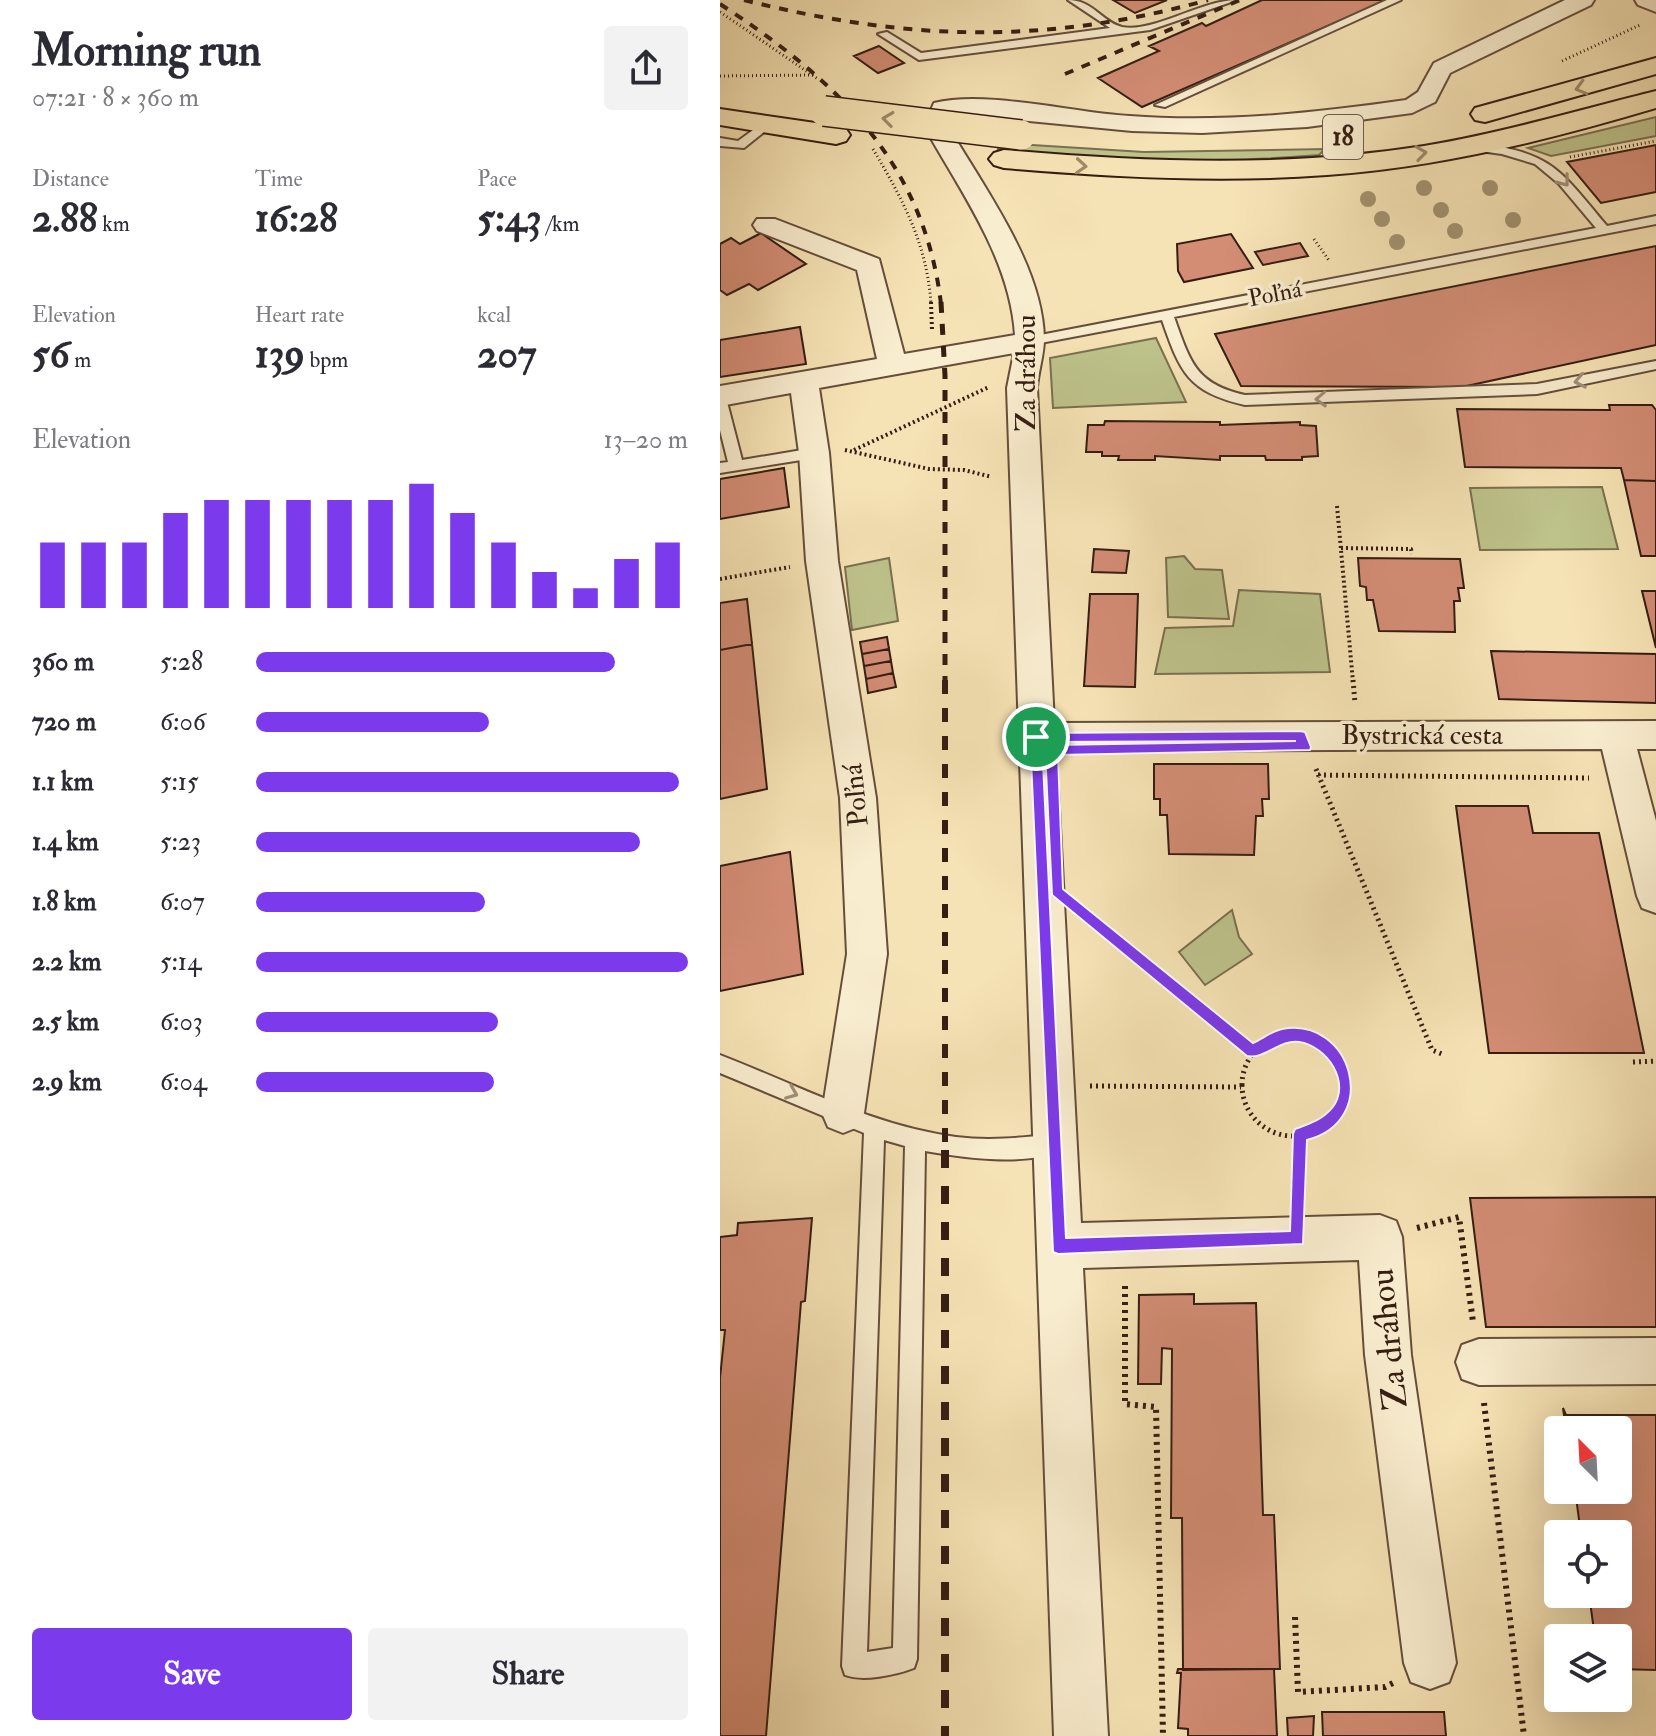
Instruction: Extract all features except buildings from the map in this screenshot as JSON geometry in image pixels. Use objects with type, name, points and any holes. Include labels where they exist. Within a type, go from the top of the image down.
[{"type":"main road","name":"18","points":[[720,98],[1004,159],[1143,170],[1283,169],[1465,132],[1656,66]]},
{"type":"main road","name":"18","points":[[1465,132],[1520,136],[1648,104]]},
{"type":"main road","name":"18","points":[[720,117],[768,124],[830,123],[1105,142],[1216,145],[1318,140],[1436,124]]},
{"type":"street","name":"Za dráhou","points":[[1081,1736],[1022,388],[1030,341],[1026,299],[1016,271],[936,126],[943,108],[981,106],[1131,124],[1254,125],[1412,106],[1428,98],[1435,74],[1442,68],[1583,0]]},
{"type":"street","points":[[1646,0],[1656,5]]},
{"type":"street","points":[[766,225],[869,265],[893,366]]},
{"type":"street","name":"Poľná","points":[[720,396],[1030,341]]},
{"type":"street","name":"Poľná","points":[[804,382],[814,453],[822,561],[858,798],[867,954],[858,1120]]},
{"type":"street","points":[[1616,735],[1656,896]]},
{"type":"street","name":"Bystrická cesta","points":[[1036,737],[1656,735]]},
{"type":"street","name":"Za dráhou","points":[[1058,1246],[1380,1237],[1388,1355],[1430,1663]]},
{"type":"street","points":[[1489,1361],[1656,1361]]},
{"type":"lane","points":[[1073,0],[1120,30]]},
{"type":"lane","points":[[883,34],[919,57],[1150,27],[1232,0]]},
{"type":"lane","points":[[1161,105],[1396,0]]},
{"type":"lane","points":[[720,142],[740,145],[768,124]]},
{"type":"lane","points":[[1465,132],[1543,161],[1555,170],[1604,230]]},
{"type":"lane","name":"Poľná","points":[[1030,341],[1656,220]]},
{"type":"lane","points":[[1167,315],[1182,358],[1201,386],[1218,395],[1245,400],[1537,389],[1656,365]]},
{"type":"lane","points":[[720,402],[728,466],[814,453]]},
{"type":"lane","points":[[720,1064],[858,1120],[915,1139],[991,1149],[1054,1144]]},
{"type":"lane","points":[[858,1120],[854,1666],[905,1659],[915,1139]]},
{"type":"path","points":[[720,76],[815,75]]},
{"type":"path","points":[[868,141],[909,211],[929,274],[933,335]]},
{"type":"path","points":[[1561,159],[1656,141]]},
{"type":"path","points":[[1314,239],[1335,270]]},
{"type":"path","points":[[854,450],[1001,381]]},
{"type":"path","points":[[814,453],[854,450],[929,469],[964,470]]},
{"type":"path","points":[[1337,506],[1358,736]]},
{"type":"path","points":[[1341,548],[1411,549],[1412,554]]},
{"type":"path","points":[[720,579],[822,561]]},
{"type":"path","points":[[1300,736],[1432,1050],[1442,1054]]},
{"type":"path","points":[[1318,775],[1627,778]]},
{"type":"path","points":[[1081,911],[1252,1051]]},
{"type":"path","points":[[1298,1035],[1315,1040],[1340,1063],[1346,1083],[1340,1110],[1316,1130],[1300,1134],[1270,1129],[1258,1121],[1248,1109],[1241,1087],[1244,1065],[1252,1051],[1282,1036],[1298,1035]]},
{"type":"path","points":[[1633,1062],[1656,1061]]},
{"type":"path","points":[[1088,1086],[1241,1087]]},
{"type":"path","points":[[1298,1238],[1300,1134]]},
{"type":"path","points":[[1380,1237],[1459,1217],[1489,1361],[1524,1736]]},
{"type":"path","points":[[1125,1281],[1125,1404],[1156,1407],[1163,1736]]},
{"type":"path","points":[[1295,1617],[1298,1692],[1385,1687],[1430,1663]]},
{"type":"green space","points":[[1656,117],[1656,136],[1551,156],[1528,148]]},
{"type":"green space","points":[[1001,143],[1144,152],[1325,149],[1319,155],[1279,158],[1158,160],[998,149]]},
{"type":"green space","points":[[1156,338],[1186,402],[1053,408],[1050,358]]},
{"type":"green space","points":[[1602,487],[1618,549],[1480,550],[1470,488]]},
{"type":"green space","points":[[1184,556],[1195,569],[1222,570],[1229,619],[1168,617],[1166,558]]},
{"type":"green space","points":[[889,558],[898,621],[852,630],[845,567]]},
{"type":"green space","points":[[1239,590],[1320,594],[1330,672],[1155,674],[1165,628],[1233,626]]},
{"type":"green space","points":[[1232,910],[1239,937],[1252,954],[1205,985],[1179,952]]},
{"type":"railway","points":[[744,0],[862,24],[976,32],[1033,31],[1090,25],[1208,0]]},
{"type":"railway","points":[[1065,74],[1240,0]]},
{"type":"railway","points":[[720,4],[801,62],[867,128],[894,166],[915,207],[931,253],[941,304]]},
{"type":"railway","points":[[941,302],[945,376],[945,1736]]},
{"type":"route","points":[[1300,736],[1305,747],[1051,750],[1057,891],[1252,1051],[1282,1036],[1298,1035],[1315,1040],[1340,1063],[1346,1083],[1340,1110],[1316,1130],[1300,1134],[1298,1238],[1058,1246],[1036,737],[1300,736]]}]
